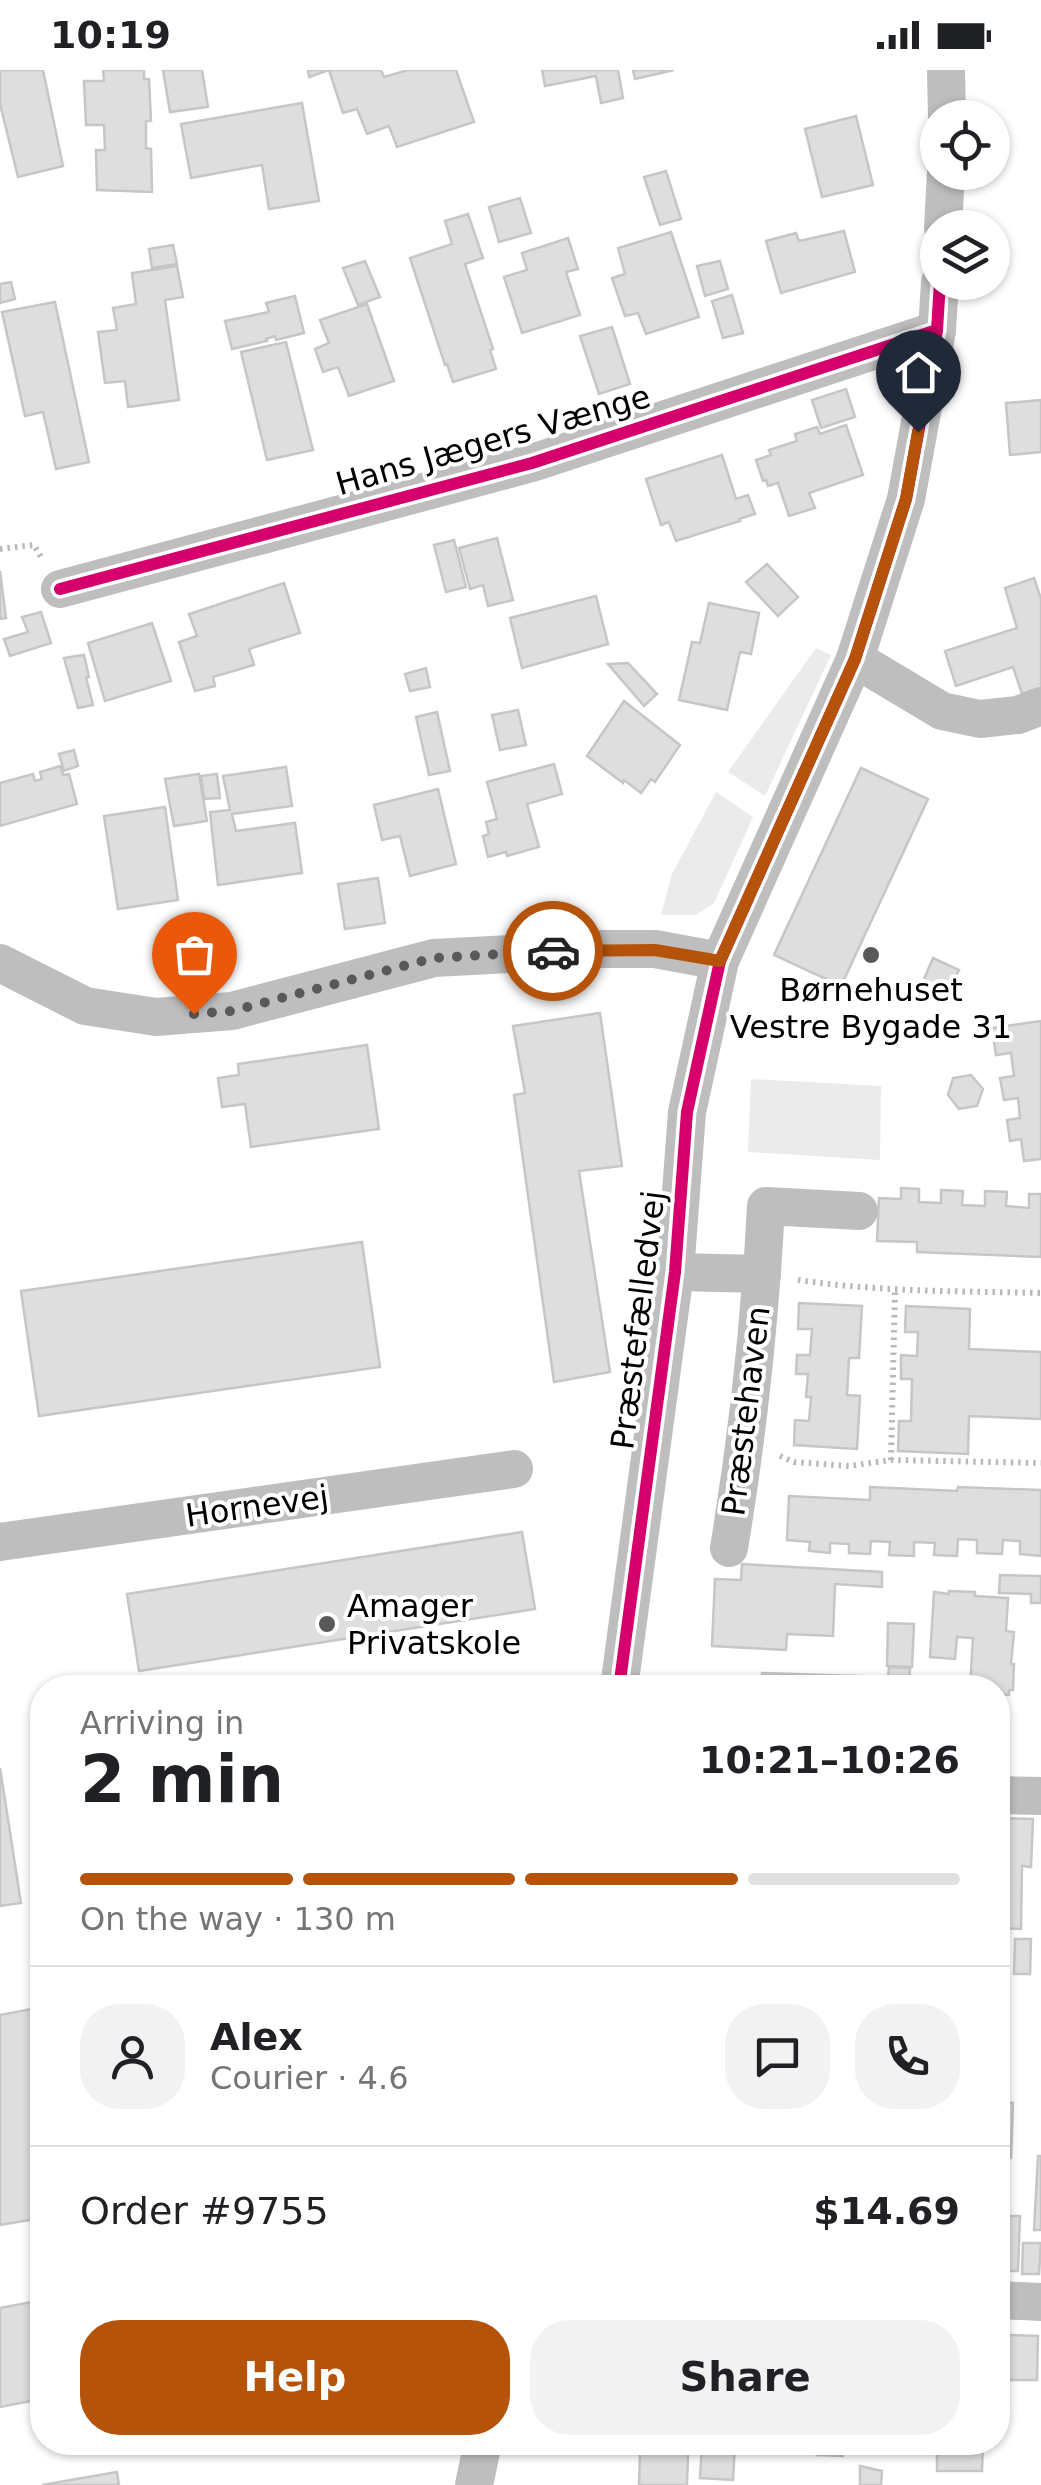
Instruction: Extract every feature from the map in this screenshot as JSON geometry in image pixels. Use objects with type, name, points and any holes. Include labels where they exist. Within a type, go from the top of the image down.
[{"type":"street","points":[[946,70],[947,100]]},
{"type":"street","name":"Præstefælledvej","points":[[621,1675],[674,1272],[687,1112],[720,961],[855,659],[906,499],[937,330],[939,300]]},
{"type":"street","name":"Hans Jægers Vænge","points":[[60,588],[532,463],[937,330]]},
{"type":"street","points":[[855,659],[942,711],[980,718],[1018,715],[1041,706]]},
{"type":"street","points":[[0,964],[85,1006],[156,1017],[232,1011],[434,958],[602,949],[655,950],[720,961]]},
{"type":"street","name":"Præstehaven","points":[[729,1548],[746,1444],[766,1206],[859,1211]]},
{"type":"street","name":"Præstehaven","points":[[674,1272],[762,1274]]},
{"type":"street","name":"Hornevej","points":[[0,1542],[514,1469]]},
{"type":"street","points":[[1010,1795],[1041,1796]]},
{"type":"street","points":[[1010,2301],[1041,2302]]},
{"type":"street","points":[[474,2485],[480,2455]]},
{"type":"path","points":[[762,1274],[834,1285],[1041,1293]]},
{"type":"path","points":[[891,1460],[895,1289]]},
{"type":"path","points":[[746,1444],[794,1462],[849,1466],[891,1460],[1041,1463]]},
{"type":"shaded area","points":[[816,648],[831,655],[765,796],[728,772]]},
{"type":"shaded area","points":[[716,792],[753,817],[714,903],[696,915],[661,915],[672,874]]},
{"type":"shaded area","points":[[751,1079],[881,1086],[880,1160],[748,1152]]},
{"type":"building","points":[[0,70],[43,70],[63,166],[18,177],[0,104]]},
{"type":"building","points":[[103,70],[144,70],[144,79],[149,79],[151,121],[146,121],[146,148],[151,149],[152,192],[97,190],[96,150],[105,150],[104,125],[86,125],[84,81],[104,81]]},
{"type":"building","points":[[163,70],[202,70],[208,107],[170,112]]},
{"type":"building","points":[[308,70],[329,70],[309,77]]},
{"type":"building","points":[[329,70],[381,70],[384,77],[408,70],[456,70],[474,122],[397,147],[389,126],[367,134],[357,109],[343,113]]},
{"type":"building","points":[[542,70],[618,70],[623,98],[601,103],[596,76],[545,86]]},
{"type":"building","points":[[633,70],[674,70],[635,79]]},
{"type":"building","points":[[302,103],[319,201],[269,209],[262,165],[191,178],[181,124]]},
{"type":"building","points":[[856,116],[873,185],[822,197],[805,129]]},
{"type":"building","points":[[666,171],[681,219],[660,225],[644,177]]},
{"type":"building","points":[[520,198],[531,233],[499,242],[489,207]]},
{"type":"building","points":[[468,214],[483,258],[465,264],[496,369],[453,382],[410,258],[452,244],[445,221]]},
{"type":"building","points":[[844,231],[855,272],[781,293],[766,241],[796,233],[799,241]]},
{"type":"building","points":[[671,232],[699,317],[646,334],[638,313],[625,316],[612,278],[625,274],[618,248]]},
{"type":"building","points":[[568,238],[578,269],[566,272],[580,315],[522,333],[504,277],[527,270],[522,253]]},
{"type":"building","points":[[173,245],[177,264],[152,268],[149,249]]},
{"type":"building","points":[[365,261],[380,297],[358,305],[343,268]]},
{"type":"building","points":[[720,261],[728,289],[705,296],[697,266]]},
{"type":"building","points":[[177,266],[183,297],[165,300],[179,400],[128,407],[125,381],[105,383],[98,332],[117,330],[113,308],[136,304],[132,273]]},
{"type":"building","points":[[11,282],[15,299],[0,303],[0,284]]},
{"type":"building","points":[[732,295],[743,333],[723,338],[712,301]]},
{"type":"building","points":[[295,296],[304,333],[276,340],[275,336],[232,349],[225,321],[269,312],[266,303]]},
{"type":"building","points":[[55,302],[89,462],[56,469],[43,412],[25,416],[2,312]]},
{"type":"building","points":[[367,304],[394,381],[349,396],[338,367],[323,372],[315,349],[329,343],[320,320]]},
{"type":"building","points":[[612,327],[630,384],[599,394],[580,336]]},
{"type":"building","points":[[286,342],[313,450],[267,460],[241,352]]},
{"type":"building","points":[[846,389],[855,417],[821,428],[812,400]]},
{"type":"building","points":[[1041,400],[1041,452],[1010,455],[1006,403]]},
{"type":"building","points":[[846,425],[863,475],[809,493],[815,508],[789,516],[778,483],[768,486],[763,481],[756,460],[771,455],[769,450],[797,441],[795,434],[817,427],[820,434]]},
{"type":"building","points":[[722,455],[736,499],[748,495],[755,514],[676,541],[669,522],[661,525],[646,479]]},
{"type":"building","points":[[497,538],[513,600],[488,606],[483,585],[470,589],[459,548]]},
{"type":"building","points":[[454,540],[466,587],[446,592],[434,545]]},
{"type":"building","points":[[767,564],[798,597],[778,616],[746,582]]},
{"type":"building","points":[[0,571],[6,618],[0,619]]},
{"type":"building","points":[[1034,578],[1041,599],[1041,688],[1022,694],[1013,667],[956,686],[945,651],[1017,628],[1005,588]]},
{"type":"building","points":[[284,583],[300,633],[249,649],[254,665],[213,677],[215,686],[195,691],[179,642],[197,636],[189,614]]},
{"type":"building","points":[[596,596],[608,644],[522,668],[510,618]]},
{"type":"building","points":[[709,603],[759,613],[751,654],[740,652],[727,710],[679,700],[692,642],[700,643]]},
{"type":"building","points":[[41,612],[51,643],[10,656],[4,639],[28,632],[22,617]]},
{"type":"building","points":[[152,623],[171,681],[105,701],[88,643]]},
{"type":"building","points":[[84,655],[93,705],[78,708],[64,658]]},
{"type":"building","points":[[628,663],[657,694],[644,706],[608,664]]},
{"type":"building","points":[[426,668],[430,687],[410,691],[405,674]]},
{"type":"building","points":[[624,701],[680,745],[655,782],[651,779],[641,793],[587,756]]},
{"type":"building","points":[[518,710],[526,745],[500,750],[492,715]]},
{"type":"building","points":[[437,712],[450,771],[429,775],[416,717]]},
{"type":"building","points":[[74,750],[78,766],[64,771],[59,754]]},
{"type":"building","points":[[554,764],[562,794],[527,804],[539,847],[488,857],[483,836],[489,834],[486,822],[497,819],[487,782]]},
{"type":"building","points":[[60,766],[63,775],[69,774],[77,804],[0,826],[0,783],[33,774],[35,781],[42,779],[40,772]]},
{"type":"building","points":[[286,767],[292,806],[232,814],[236,831],[295,823],[302,873],[218,885],[210,812],[230,810],[223,776]]},
{"type":"building","points":[[861,768],[928,799],[841,986],[774,955]]},
{"type":"building","points":[[199,774],[207,821],[174,826],[165,779]]},
{"type":"building","points":[[217,774],[220,798],[204,799],[201,776]]},
{"type":"building","points":[[438,789],[456,864],[410,876],[400,836],[382,840],[374,805]]},
{"type":"building","points":[[165,807],[178,900],[118,909],[104,816]]},
{"type":"building","points":[[378,878],[385,923],[345,929],[338,884]]},
{"type":"building","points":[[933,958],[959,970],[949,991],[924,979]]},
{"type":"building","points":[[600,1013],[622,1166],[579,1171],[610,1372],[554,1382],[514,1095],[525,1093],[513,1026]]},
{"type":"building","points":[[1041,1021],[1041,1159],[1024,1161],[1021,1139],[1010,1141],[1007,1120],[1020,1118],[1018,1098],[1004,1100],[1000,1078],[1014,1076],[1011,1053],[996,1055],[992,1028]]},
{"type":"building","points":[[367,1045],[379,1129],[251,1147],[245,1104],[222,1107],[218,1078],[239,1075],[238,1064]]},
{"type":"building","points":[[971,1075],[983,1089],[977,1106],[959,1109],[948,1095],[953,1078]]},
{"type":"building","points":[[901,1188],[919,1189],[919,1202],[941,1203],[941,1190],[963,1191],[962,1205],[985,1206],[985,1191],[1007,1192],[1006,1206],[1029,1208],[1029,1194],[1041,1194],[1041,1257],[917,1252],[917,1242],[877,1241],[879,1198],[901,1199]]},
{"type":"building","points":[[362,1242],[380,1367],[39,1416],[21,1291]]},
{"type":"building","points":[[799,1303],[862,1306],[859,1358],[849,1358],[847,1395],[860,1396],[857,1449],[794,1445],[795,1420],[809,1421],[811,1397],[806,1397],[808,1374],[796,1374],[797,1355],[810,1355],[812,1329],[798,1329]]},
{"type":"building","points":[[906,1306],[970,1309],[969,1349],[1041,1352],[1041,1419],[969,1416],[968,1454],[898,1451],[899,1421],[911,1421],[912,1379],[901,1379],[901,1355],[917,1356],[918,1332],[905,1332]]},
{"type":"building","points":[[870,1487],[1041,1490],[1041,1556],[1020,1554],[1020,1541],[1003,1540],[1002,1554],[977,1553],[977,1540],[958,1539],[957,1556],[934,1555],[935,1543],[914,1542],[914,1556],[889,1555],[890,1542],[871,1541],[870,1554],[849,1553],[849,1544],[830,1543],[830,1553],[809,1551],[810,1542],[787,1540],[789,1496],[870,1500]]},
{"type":"building","points":[[522,1532],[535,1609],[139,1671],[127,1594]]},
{"type":"building","points":[[742,1564],[882,1572],[882,1587],[835,1584],[833,1636],[787,1634],[786,1650],[712,1646],[715,1579],[741,1580]]},
{"type":"building","points":[[1000,1575],[1041,1576],[1041,1603],[1031,1603],[1031,1594],[999,1593]]},
{"type":"building","points":[[934,1592],[975,1592],[975,1596],[1008,1598],[1006,1631],[1014,1632],[1013,1690],[1010,1675],[971,1675],[973,1638],[957,1637],[955,1659],[930,1657]]},
{"type":"building","points":[[888,1623],[914,1624],[912,1667],[887,1666]]},
{"type":"building","points":[[889,1667],[910,1668],[910,1675],[888,1675]]},
{"type":"building","points":[[762,1673],[825,1675],[762,1675]]},
{"type":"building","points":[[0,1768],[21,1903],[0,1906]]},
{"type":"building","points":[[1010,1818],[1033,1819],[1031,1867],[1022,1866],[1021,1929],[1010,1929]]},
{"type":"building","points":[[1015,1939],[1031,1939],[1030,1974],[1014,1974]]},
{"type":"building","points":[[30,2009],[30,2220],[0,2225],[0,2015]]},
{"type":"building","points":[[1010,2103],[1013,2103],[1010,2158]]},
{"type":"building","points":[[1038,2156],[1041,2230],[1034,2230]]},
{"type":"building","points":[[1010,2216],[1020,2216],[1018,2271],[1010,2271]]},
{"type":"building","points":[[1023,2243],[1041,2243],[1039,2274],[1022,2274]]},
{"type":"building","points":[[30,2302],[30,2401],[0,2407],[0,2308]]},
{"type":"building","points":[[1010,2335],[1038,2336],[1037,2380],[1010,2380]]},
{"type":"building","points":[[640,2455],[688,2455],[687,2485],[639,2485]]},
{"type":"building","points":[[701,2455],[734,2455],[733,2480],[700,2478]]},
{"type":"building","points":[[937,2455],[983,2455],[982,2471],[937,2471]]},
{"type":"building","points":[[860,2466],[882,2471],[881,2485],[860,2485]]},
{"type":"building","points":[[117,2472],[119,2485],[42,2485]]},
{"type":"cycle path","points":[[621,1675],[675,1272],[687,1112],[720,961],[855,659],[906,499],[937,330],[939,300]]},
{"type":"cycle path","points":[[60,589],[532,463],[937,330]]},
{"type":"way so far","points":[[194,1014],[232,1011],[434,958],[553,951]]},
{"type":"place","name":"Børnehuset Vestre Bygade 31","points":[[871,955]]},
{"type":"place","name":"Amager Privatskole","points":[[327,1624]]},
{"type":"route","points":[[553,951],[655,950],[720,961],[855,659],[906,499],[918,432]]}]
